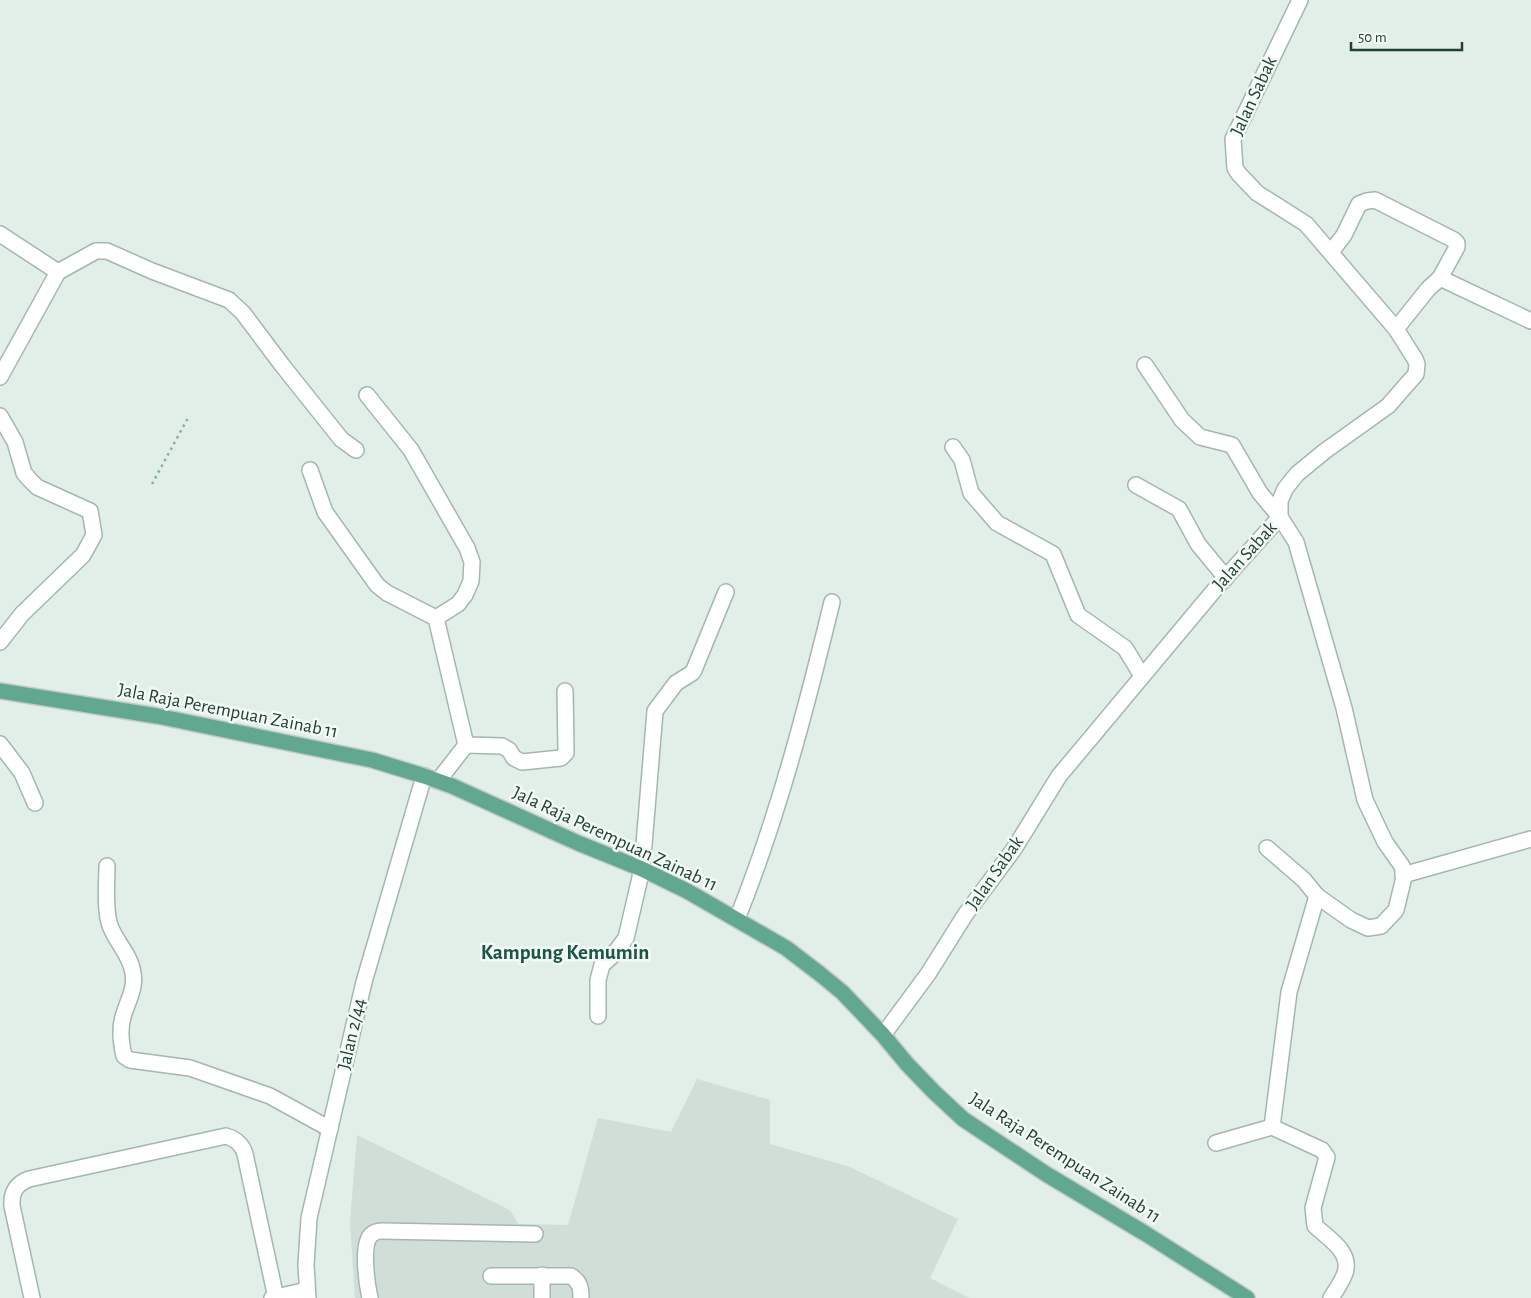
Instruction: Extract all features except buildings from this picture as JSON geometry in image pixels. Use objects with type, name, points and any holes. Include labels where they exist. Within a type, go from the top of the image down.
[{"type":"main road","name":"Jala Raja Perempuan Zainab 11","points":[[0,691],[157,716],[372,760],[431,778],[642,869],[687,891],[786,948],[842,992],[920,1078],[963,1119],[1046,1174],[1247,1298]]},
{"type":"street","name":"Jalan Sabak","points":[[883,1035],[928,974],[965,915],[1014,849],[1059,776],[1217,587],[1280,517],[1280,501],[1285,489],[1297,474],[1325,451],[1388,406],[1416,374],[1417,364],[1415,359],[1396,329],[1331,252],[1306,224],[1257,192],[1237,171],[1235,165],[1233,139],[1300,0]]},
{"type":"street","points":[[1331,252],[1344,235],[1359,204],[1374,200],[1454,240],[1457,247],[1440,278],[1428,289],[1396,329]]},
{"type":"street","points":[[0,234],[58,272]]},
{"type":"street","points":[[0,377],[58,272],[96,251],[107,251],[152,271],[229,300],[243,313],[341,439],[356,450]]},
{"type":"street","points":[[1440,278],[1531,320]]},
{"type":"street","points":[[1145,366],[1182,420],[1200,437],[1232,445],[1260,493],[1280,517],[1296,542],[1344,708],[1365,800],[1385,842],[1402,866],[1404,877],[1396,910],[1381,926],[1368,928],[1351,920],[1317,896],[1304,880],[1267,848]]},
{"type":"street","points":[[366,396],[411,450],[467,548],[472,562],[471,581],[465,595],[458,604],[436,618]]},
{"type":"street","points":[[0,642],[22,614],[83,555],[94,535],[90,511],[37,487],[24,473],[15,442],[1,420]]},
{"type":"street","points":[[953,447],[962,460],[971,493],[997,523],[1053,554],[1078,615],[1125,648],[1142,676]]},
{"type":"street","points":[[310,470],[324,512],[377,585],[387,593],[436,618],[466,745]]},
{"type":"street","points":[[1136,485],[1179,509],[1198,544],[1226,578]]},
{"type":"street","points":[[598,1016],[598,980],[602,965],[613,955],[626,938],[642,869],[655,711],[676,683],[694,670],[726,592]]},
{"type":"street","points":[[737,919],[752,882],[784,783],[811,689],[832,602]]},
{"type":"street","points":[[431,778],[466,745],[502,746],[509,750],[514,758],[522,762],[561,758],[566,753],[565,691]]},
{"type":"street","points":[[0,744],[22,774],[35,803]]},
{"type":"street","name":"Jalan 2/44","points":[[308,1294],[306,1265],[310,1218],[364,982],[431,778]]},
{"type":"street","points":[[1404,875],[1531,839]]},
{"type":"street","points":[[107,866],[107,906],[110,927],[133,970],[134,982],[122,1019],[120,1037],[124,1056],[130,1060],[190,1068],[270,1096],[330,1129]]},
{"type":"street","points":[[1272,1127],[1290,992],[1317,896]]},
{"type":"street","points":[[1216,1143],[1272,1127],[1322,1150],[1327,1157],[1313,1208],[1315,1226],[1341,1250],[1345,1257],[1346,1265],[1345,1274],[1331,1298]]},
{"type":"street","points":[[32,1298],[12,1206],[13,1192],[22,1181],[226,1136],[239,1142],[246,1154],[274,1298],[308,1294]]},
{"type":"street","points":[[370,1298],[365,1278],[366,1246],[371,1235],[376,1232],[382,1230],[535,1234]]},
{"type":"street","points":[[542,1275],[542,1298]]},
{"type":"street","points":[[491,1276],[571,1276],[580,1284],[581,1298]]},
{"type":"path","points":[[152,484],[188,416]]},
{"type":"shaded area","points":[[697,1079],[770,1100],[770,1144],[850,1167],[958,1219],[930,1278],[969,1298],[355,1298],[350,1223],[357,1135],[510,1210],[518,1224],[568,1225],[598,1118],[671,1132]]},
{"type":"district","name":"Kampung Kemumin","points":[[565,952]]}]
